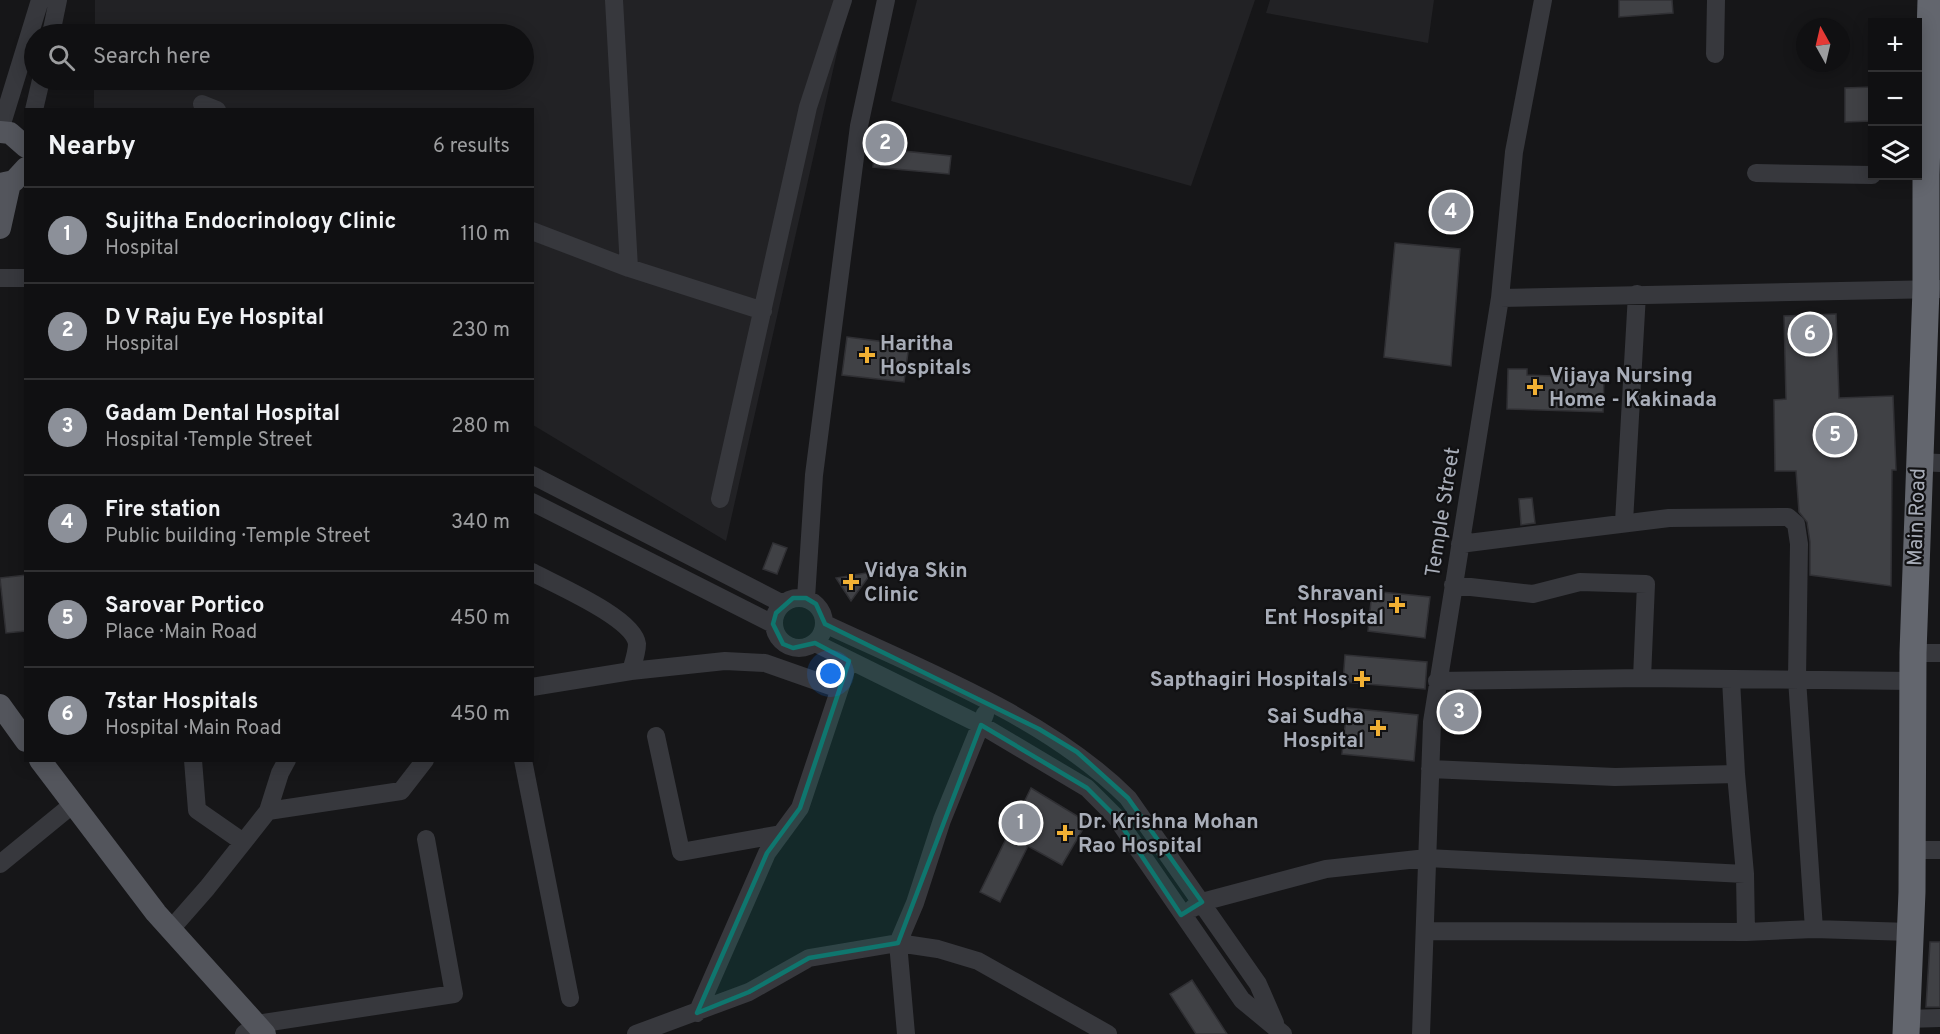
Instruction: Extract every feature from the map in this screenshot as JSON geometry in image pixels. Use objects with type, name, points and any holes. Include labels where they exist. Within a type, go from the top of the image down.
[{"type":"highway","name":"Main Road","points":[[1906,1026],[1912,850],[1913,653],[1929,462],[1933,289],[1922,175],[1931,0]]},
{"type":"main road","points":[[0,131],[10,133],[24,145]]},
{"type":"main road","points":[[0,228],[15,181]]},
{"type":"main road","points":[[0,705],[24,738]]},
{"type":"main road","points":[[41,762],[72,805],[255,1030]]},
{"type":"street","points":[[33,24],[40,0]]},
{"type":"street","points":[[53,24],[58,0]]},
{"type":"street","points":[[614,0],[629,268]]},
{"type":"street","points":[[720,499],[808,107],[843,0]]},
{"type":"street","points":[[806,598],[814,475],[860,126],[886,0]]},
{"type":"street","name":"Temple Street","points":[[1421,1034],[1430,769],[1437,681],[1500,298],[1514,152],[1543,0]]},
{"type":"street","points":[[1715,54],[1716,0]]},
{"type":"street","points":[[0,131],[24,58]]},
{"type":"street","points":[[34,108],[39,90]]},
{"type":"street","points":[[1756,173],[1868,174]]},
{"type":"street","points":[[534,232],[629,268],[763,311]]},
{"type":"street","points":[[0,278],[24,278]]},
{"type":"street","points":[[1500,298],[1933,289]]},
{"type":"street","points":[[1624,522],[1637,294]]},
{"type":"street","points":[[534,476],[783,604]]},
{"type":"street","points":[[534,503],[773,624]]},
{"type":"street","points":[[1460,544],[1669,518],[1788,517],[1796,524],[1799,544],[1797,679],[1814,929]]},
{"type":"street","points":[[534,573],[617,618],[632,631],[637,644],[631,672]]},
{"type":"street","points":[[1453,585],[1533,594],[1580,582],[1646,584],[1642,678]]},
{"type":"street","points":[[793,598],[806,598],[816,603],[823,613],[825,624],[822,635],[815,643],[805,648],[793,648],[783,644],[776,635],[773,624],[776,613],[783,604],[793,598]]},
{"type":"street","points":[[825,624],[989,703],[1077,752],[1107,777],[1128,798],[1202,902],[1258,984],[1280,1029]]},
{"type":"street","points":[[815,643],[981,724],[1087,788],[1114,816],[1242,1000],[1280,1029]]},
{"type":"street","points":[[1913,653],[1940,653]]},
{"type":"street","points":[[534,687],[725,661],[765,663],[838,689]]},
{"type":"street","points":[[697,1012],[767,854],[800,808],[849,661]]},
{"type":"street","points":[[1437,681],[1642,678],[1913,681]]},
{"type":"street","points":[[1731,679],[1736,774],[1745,874],[1746,932]]},
{"type":"street","points":[[906,1034],[898,943],[915,903],[942,820],[989,703]]},
{"type":"street","points":[[656,736],[681,852],[782,834]]},
{"type":"street","points":[[193,762],[197,810],[243,842]]},
{"type":"street","points":[[171,929],[268,811],[286,762]]},
{"type":"street","points":[[268,811],[401,790],[423,762]]},
{"type":"street","points":[[523,762],[570,998]]},
{"type":"street","points":[[1430,769],[1615,777],[1736,774]]},
{"type":"street","points":[[0,864],[72,805]]},
{"type":"street","points":[[255,1030],[454,994],[426,839]]},
{"type":"street","points":[[1912,850],[1940,850]]},
{"type":"street","points":[[1181,915],[1202,902],[1326,868],[1426,858],[1745,874]]},
{"type":"street","points":[[1425,931],[1746,932],[1814,929],[1910,932]]},
{"type":"street","points":[[636,1034],[749,992],[809,958],[898,943],[938,948],[978,961],[1108,1034]]},
{"type":"street","points":[[1906,1026],[1940,1018]]},
{"type":"highlighted area","points":[[793,598],[806,598],[816,604],[825,624],[1039,729],[1077,752],[1128,798],[1202,902],[1181,915],[1115,816],[1087,788],[981,725],[898,943],[809,958],[749,992],[697,1013],[767,853],[800,808],[849,661],[815,643],[793,648],[783,644],[773,624],[776,613]]},
{"type":"shaded area","points":[[95,0],[849,0],[726,541],[534,426],[534,108],[94,108],[94,90],[534,90],[534,24],[95,24]]},
{"type":"shaded area","points":[[917,0],[1255,0],[1191,186],[891,101]]},
{"type":"shaded area","points":[[1270,0],[1434,0],[1428,43],[1266,13]]},
{"type":"building","points":[[1619,0],[1672,0],[1673,13],[1619,17]]},
{"type":"building","points":[[1868,87],[1868,121],[1845,122],[1845,88]]},
{"type":"building","points":[[876,129],[896,131],[894,150],[951,156],[949,174],[873,167]]},
{"type":"building","points":[[1395,243],[1460,249],[1451,366],[1384,357]]},
{"type":"building","points":[[1836,314],[1839,398],[1893,396],[1896,470],[1892,470],[1891,586],[1810,575],[1810,542],[1807,522],[1799,512],[1796,471],[1775,471],[1774,400],[1786,399],[1784,316]]},
{"type":"building","points":[[847,337],[909,345],[904,382],[842,375]]},
{"type":"building","points":[[1508,369],[1527,369],[1527,375],[1604,378],[1603,412],[1507,409]]},
{"type":"building","points":[[1532,498],[1535,523],[1521,525],[1519,499]]},
{"type":"building","points":[[773,543],[787,548],[777,574],[763,569]]},
{"type":"building","points":[[872,572],[851,601],[836,578]]},
{"type":"building","points":[[24,575],[24,631],[6,633],[0,578]]},
{"type":"building","points":[[1372,591],[1430,597],[1425,638],[1368,631]]},
{"type":"building","points":[[1345,655],[1427,662],[1425,689],[1343,682]]},
{"type":"building","points":[[1448,692],[1473,692],[1471,728],[1447,727]]},
{"type":"building","points":[[1347,708],[1418,715],[1414,761],[1342,754]]},
{"type":"building","points":[[1031,788],[1087,822],[1062,865],[1028,846],[1000,902],[980,892]]},
{"type":"building","points":[[1930,942],[1940,942],[1940,1007],[1926,1007]]},
{"type":"building","points":[[1192,980],[1227,1034],[1196,1034],[1170,994]]},
{"type":"place","name":"D V Raju Eye Hospital","points":[[885,143]]},
{"type":"place","name":"Fire station","points":[[1451,212]]},
{"type":"place","name":"7star Hospitals","points":[[1810,334]]},
{"type":"place","name":"Haritha Hospitals","points":[[867,355]]},
{"type":"place","name":"Vijaya Nursing Home - Kakinada","points":[[1535,387]]},
{"type":"place","name":"Sarovar Portico","points":[[1835,435]]},
{"type":"place","name":"Vidya Skin Clinic","points":[[851,582]]},
{"type":"place","name":"Shravani Ent Hospital","points":[[1397,605]]},
{"type":"place","name":"Sapthagiri Hospitals","points":[[1362,679]]},
{"type":"place","name":"Gadam Dental Hospital","points":[[1459,712]]},
{"type":"place","name":"Sai Sudha Hospital","points":[[1378,728]]},
{"type":"place","name":"Sujitha Endocrinology Clinic","points":[[1021,823]]},
{"type":"place","name":"Dr. Krishna Mohan Rao Hospital","points":[[1065,833]]}]
